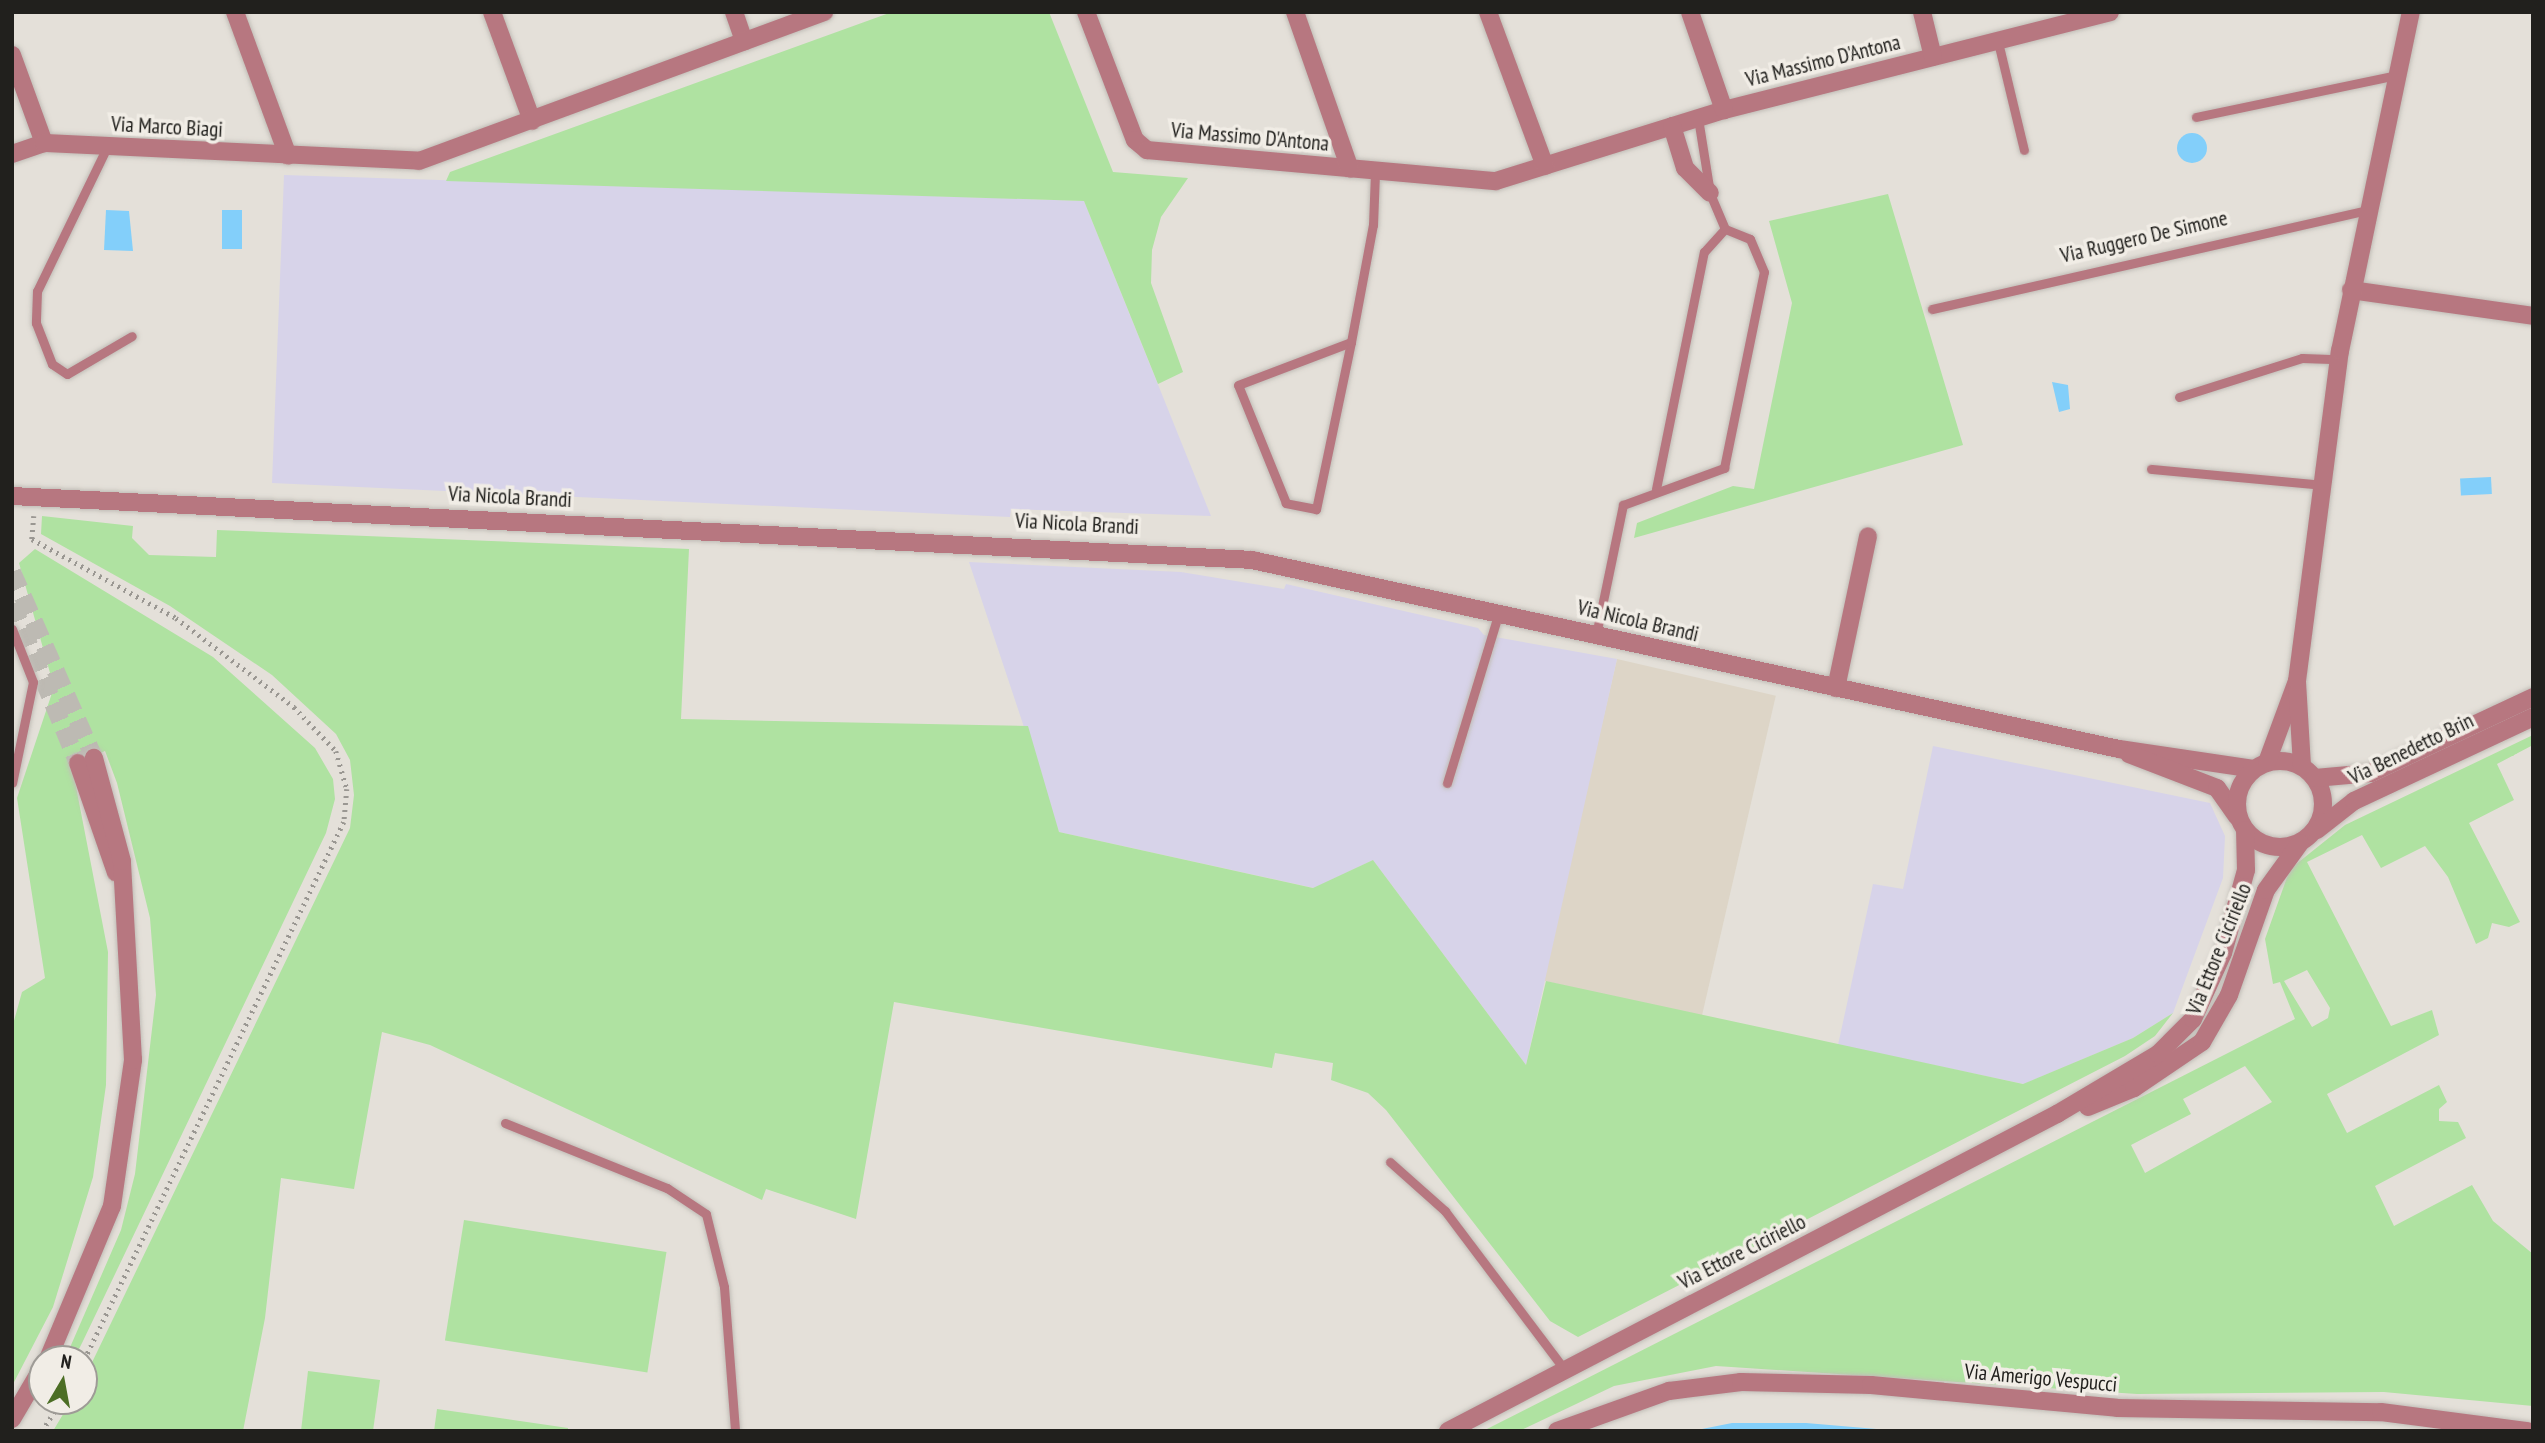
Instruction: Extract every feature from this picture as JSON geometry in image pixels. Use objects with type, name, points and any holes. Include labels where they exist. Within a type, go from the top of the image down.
[{"type":"street","points":[[235,12],[288,156]]},
{"type":"street","points":[[492,12],[532,121]]},
{"type":"street","points":[[734,12],[744,41]]},
{"type":"street","name":"Via Marco Biagi","points":[[12,154],[44,143],[419,161],[825,12]]},
{"type":"street","name":"Via Massimo D'Antona","points":[[1086,12],[1135,140],[1147,150],[1496,181],[1724,110],[2110,12]]},
{"type":"street","name":"Via Massimo D'Antona","points":[[1295,12],[1350,169]]},
{"type":"street","points":[[1488,12],[1545,166]]},
{"type":"street","name":"Via Massimo D'Antona","points":[[1690,12],[1724,110]]},
{"type":"street","name":"Via Massimo D'Antona","points":[[1922,12],[1933,57]]},
{"type":"street","points":[[2297,681],[2260,765],[2238,792],[2242,825],[2276,847],[2300,843],[2314,832],[2324,800],[2309,772],[2297,681],[2338,359],[2367,210],[2412,12]]},
{"type":"street","points":[[12,55],[44,143]]},
{"type":"street","points":[[1672,126],[1685,168],[1710,193]]},
{"type":"street","points":[[2351,290],[2533,316]]},
{"type":"street","name":"Via Nicola Brandi","points":[[12,496],[1199,554],[1499,612],[2119,749],[2260,765]]},
{"type":"street","points":[[1836,688],[1868,536]]},
{"type":"street","name":"Via Benedetto Brin","points":[[2309,772],[2371,773],[2533,696]]},
{"type":"street","name":"Via Benedetto Brin","points":[[2314,832],[2354,801],[2533,717]]},
{"type":"street","name":"Via Nicola Brandi","points":[[2119,749],[2217,788],[2242,825]]},
{"type":"street","points":[[55,1345],[88,1274],[115,1194],[133,1060],[125,900],[114,815],[86,760]]},
{"type":"street","points":[[2260,765],[2309,772]]},
{"type":"street","name":"Via Ettore Ciciriello","points":[[1448,1431],[2057,1114],[2158,1054],[2193,1019],[2240,900],[2242,825]]},
{"type":"street","name":"Via Ettore Ciciriello","points":[[2057,1114],[2134,1088],[2202,1042],[2229,995],[2266,890],[2300,843]]},
{"type":"street","name":"Via Amerigo Vespucci","points":[[1557,1431],[1669,1391],[1741,1382],[1871,1385],[2117,1408],[2381,1412],[2528,1431]]},
{"type":"street","points":[[12,1419],[28,1392]]},
{"type":"lane","points":[[1998,42],[2024,150]]},
{"type":"lane","points":[[2196,117],[2397,75]]},
{"type":"lane","points":[[1596,635],[1623,505],[1656,489],[1724,468],[1764,272],[1750,239],[1725,229],[1710,193],[1698,118]]},
{"type":"lane","points":[[107,147],[37,291],[36,323],[52,364],[67,374],[132,336]]},
{"type":"lane","points":[[1351,342],[1238,385],[1286,503],[1316,509],[1351,342],[1373,225],[1375,172]]},
{"type":"lane","name":"Via Ruggero De Simone","points":[[1932,309],[2367,210]]},
{"type":"lane","points":[[1656,489],[1704,252],[1725,229]]},
{"type":"lane","points":[[2179,397],[2302,358],[2338,359]]},
{"type":"lane","points":[[2151,469],[2322,485]]},
{"type":"lane","points":[[1447,783],[1499,612]]},
{"type":"lane","points":[[12,629],[33,682],[12,783]]},
{"type":"lane","points":[[505,1123],[667,1188],[706,1214],[724,1287],[735,1431]]},
{"type":"lane","points":[[1390,1162],[1445,1211],[1565,1370]]},
{"type":"path","points":[[35,497],[32,539],[176,618],[273,690],[336,751],[347,789],[344,822],[92,1345]]},
{"type":"path","points":[[42,1431],[52,1415]]},
{"type":"shaded area","points":[[284,175],[1084,201],[1211,516],[1011,509],[1010,517],[272,483]]},
{"type":"shaded area","points":[[969,562],[1181,572],[1284,589],[1286,584],[1478,628],[1484,635],[1617,659],[1526,1065],[1373,860],[1314,888],[1059,832]]},
{"type":"shaded area","points":[[1617,659],[1776,696],[1702,1017],[1543,981]]},
{"type":"shaded area","points":[[1933,746],[2210,803],[2225,836],[2223,878],[2173,1013],[2133,1038],[2024,1084],[1838,1045],[1873,884],[1903,889]]},
{"type":"green space","points":[[892,12],[1049,12],[1113,172],[1188,178],[1161,217],[1152,250],[1151,283],[1183,372],[1158,384],[1084,201],[446,181],[450,172]]},
{"type":"green space","points":[[1888,194],[1963,445],[1634,538],[1637,523],[1733,486],[1754,489],[1792,303],[1769,221]]},
{"type":"green space","points":[[42,516],[133,526],[132,538],[149,555],[216,557],[217,530],[689,549],[681,719],[1028,726],[1059,832],[1313,888],[1373,860],[1526,1065],[1546,981],[2023,1084],[2133,1038],[2173,1013],[2155,1036],[2125,1056],[1578,1337],[1550,1321],[1386,1110],[1368,1093],[1331,1080],[1333,1063],[1275,1053],[1272,1068],[894,1002],[856,1219],[766,1189],[762,1200],[430,1045],[382,1032],[354,1189],[281,1178],[265,1318],[243,1431],[53,1431],[63,1415],[98,1415],[98,1350],[350,828],[354,795],[350,760],[336,734],[272,675],[170,606],[41,534]]},
{"type":"green space","points":[[35,549],[213,657],[315,748],[333,779],[335,799],[326,833],[83,1341],[81,1345],[71,1345],[121,1230],[135,1174],[156,995],[150,918],[117,783],[105,751],[72,766],[108,952],[106,1085],[93,1177],[53,1307],[33,1345],[28,1345],[28,1355],[12,1386],[12,1028],[22,992],[45,978],[17,798],[54,687],[19,563]]},
{"type":"green space","points":[[2533,735],[2533,745],[2497,764],[2514,800],[2469,823],[2520,922],[2509,927],[2492,923],[2488,938],[2476,944],[2448,877],[2425,846],[2381,868],[2362,835],[2307,862],[2391,1026],[2432,1010],[2439,1035],[2327,1094],[2347,1133],[2439,1085],[2447,1102],[2439,1109],[2439,1121],[2458,1122],[2466,1138],[2375,1186],[2394,1226],[2472,1185],[2493,1221],[2533,1254],[2533,1406],[2384,1392],[2137,1394],[1716,1366],[1614,1386],[1519,1431],[1483,1431],[2295,1019],[2280,982],[2273,984],[2265,939],[2290,869],[2345,825]],"holes":[[[2307,970],[2330,1008],[2328,1018],[2312,1027],[2284,981]],[[2245,1066],[2272,1102],[2145,1173],[2131,1145],[2191,1114],[2183,1099]]]},
{"type":"green space","points":[[464,1220],[666,1252],[647,1373],[445,1340]]},
{"type":"green space","points":[[308,1371],[380,1380],[373,1431],[301,1431]]},
{"type":"green space","points":[[437,1409],[568,1428],[568,1431],[434,1431]]},
{"type":"water","points":[[2192,133],[2203,137],[2207,148],[2203,159],[2192,163],[2181,159],[2177,148],[2181,137]]},
{"type":"water","points":[[106,210],[129,211],[133,251],[104,250]]},
{"type":"water","points":[[222,210],[242,210],[242,249],[222,249]]},
{"type":"water","points":[[2052,382],[2068,385],[2070,409],[2059,412]]},
{"type":"water","points":[[2491,477],[2492,494],[2461,496],[2460,479]]},
{"type":"water","points":[[1732,1423],[1806,1423],[1900,1431],[1692,1431]]},
{"type":"tunnel","points":[[12,572],[94,758]]},
{"type":"tunnel","points":[[12,604],[78,763]]}]
